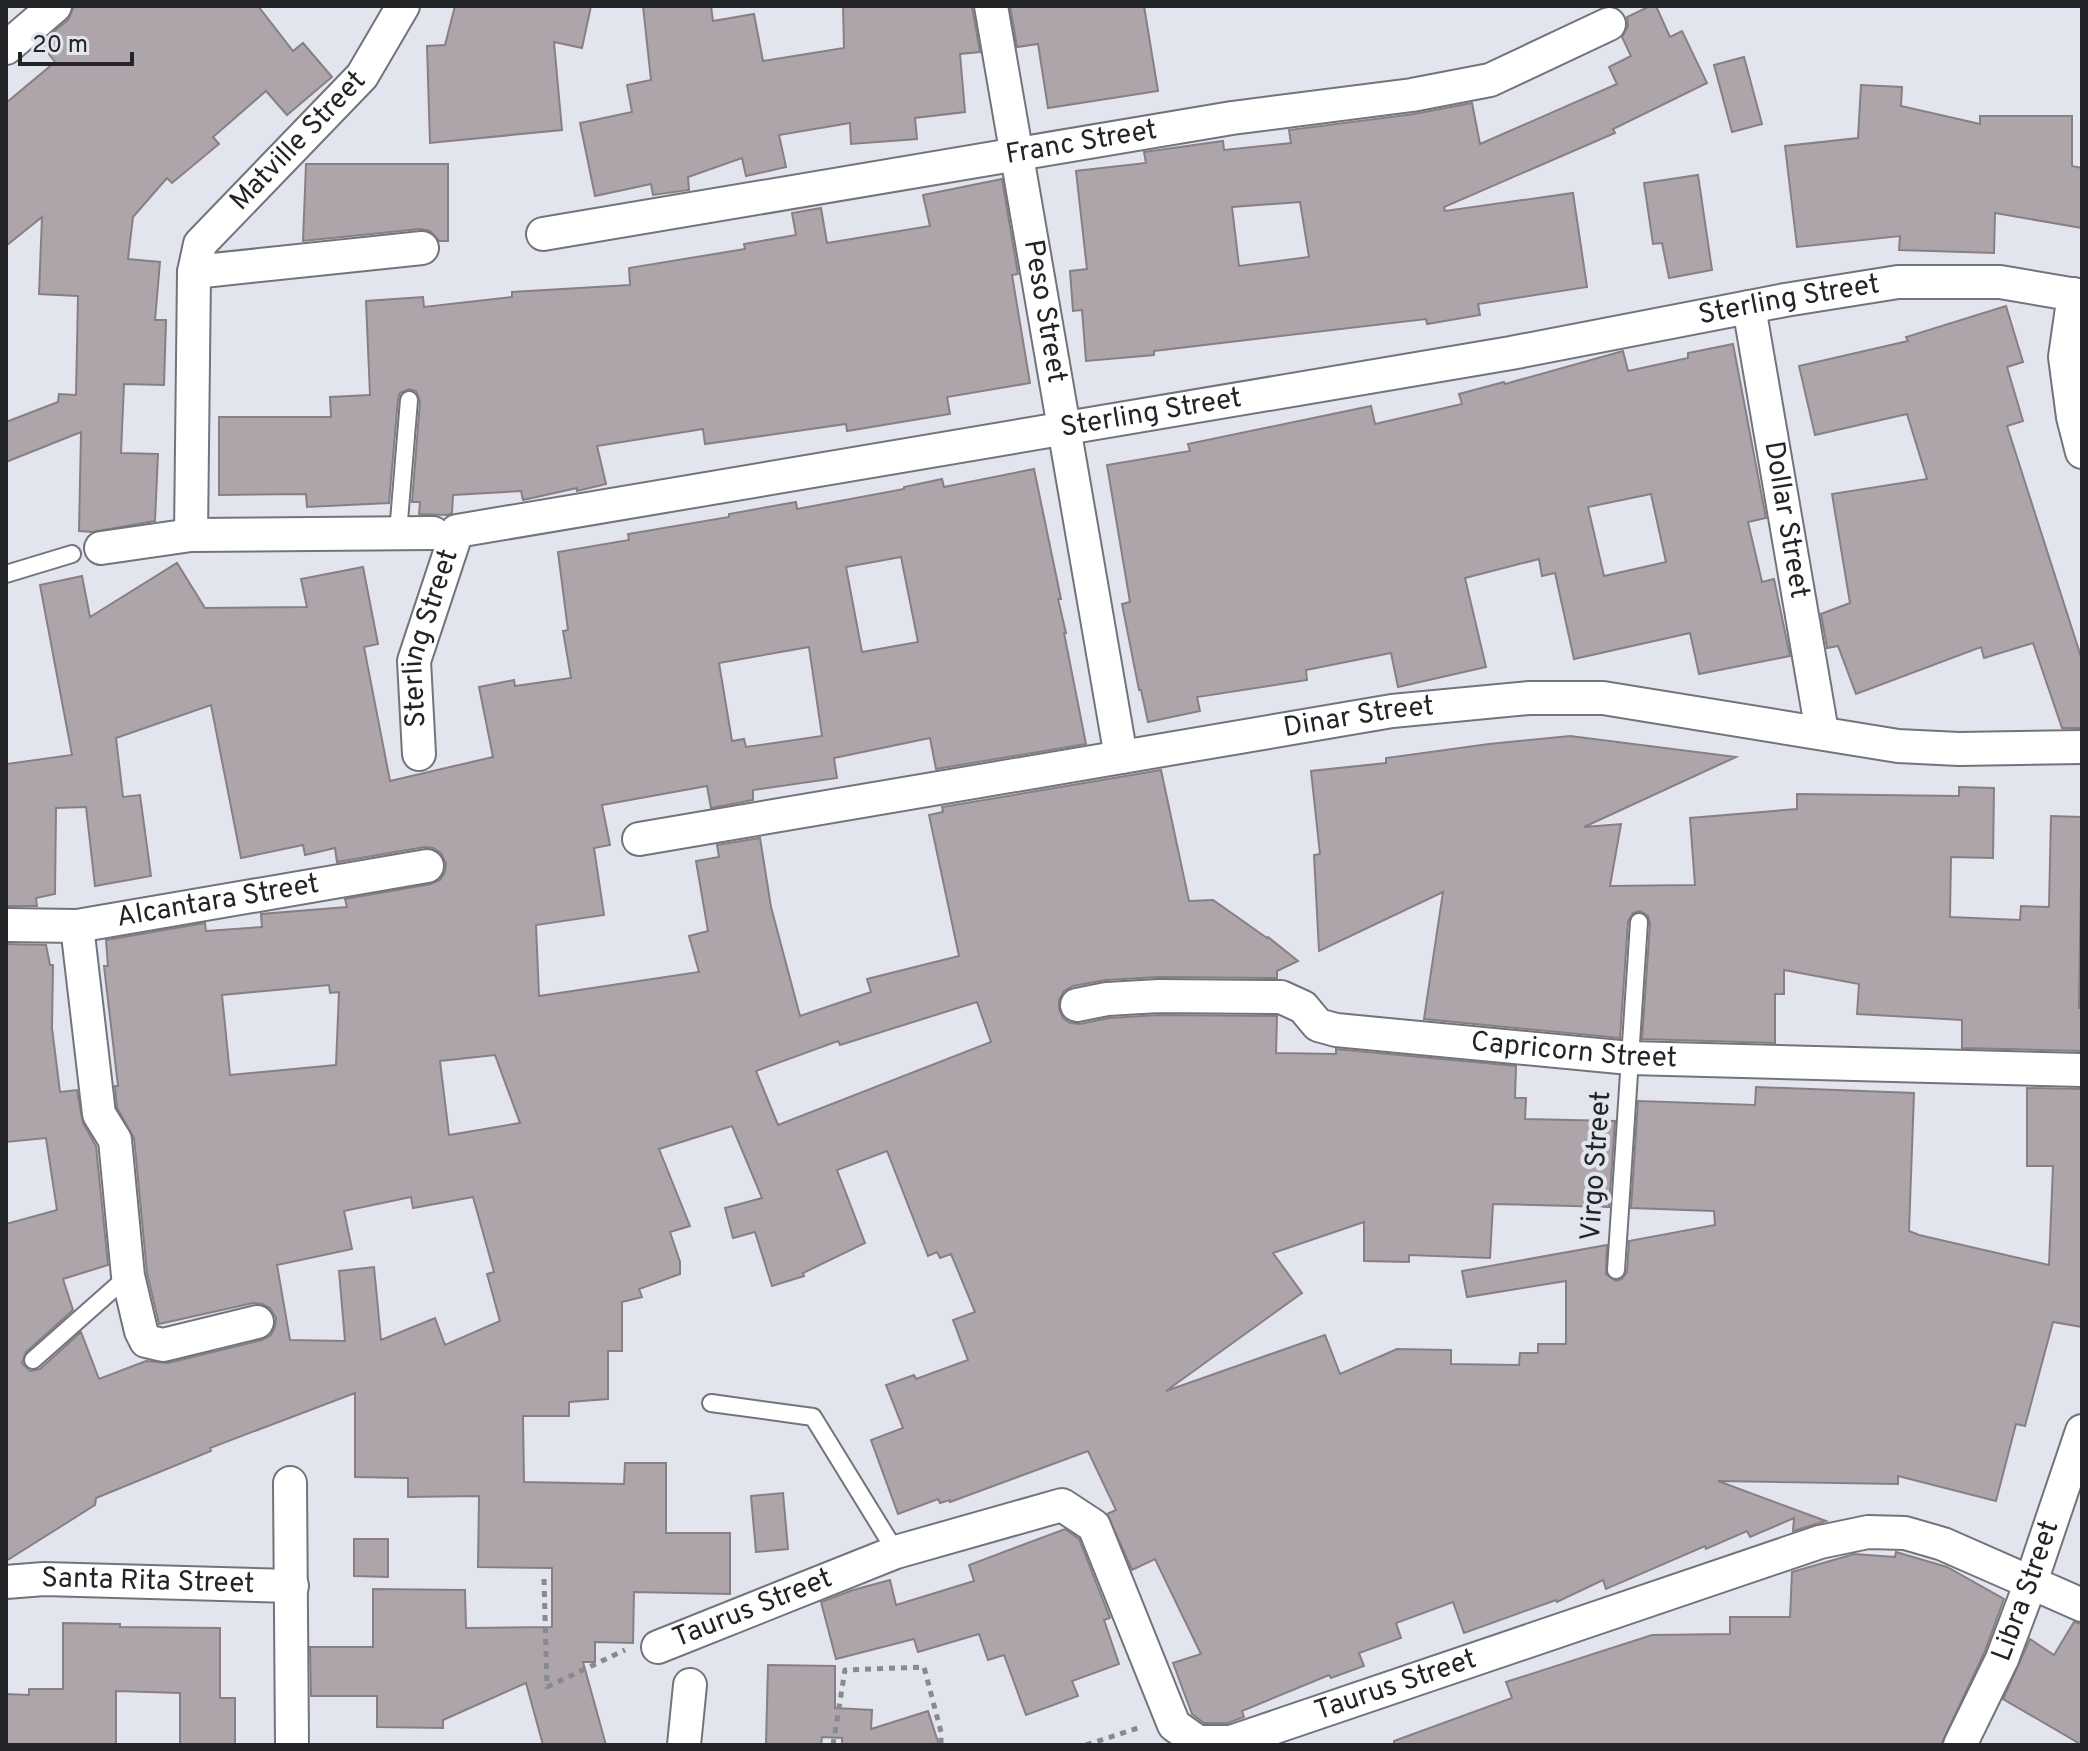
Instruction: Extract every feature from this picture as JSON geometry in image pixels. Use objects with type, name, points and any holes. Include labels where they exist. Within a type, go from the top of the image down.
[{"type":"street","points":[[6,48],[55,6]]},
{"type":"street","name":"Matville Street","points":[[191,535],[194,272],[200,244],[362,76],[403,6]]},
{"type":"street","name":"Peso Street","points":[[991,6],[1121,757]]},
{"type":"street","name":"Franc Street","points":[[543,234],[1232,118],[1412,95],[1490,80],[1609,24]]},
{"type":"street","points":[[194,272],[422,248]]},
{"type":"street","name":"Sterling Street","points":[[419,754],[414,661],[431,603],[445,532],[1511,353],[1898,282],[2000,282],[2078,295]]},
{"type":"street","points":[[2078,295],[2065,357],[2073,417],[2082,452]]},
{"type":"street","name":"Dollar Street","points":[[1749,307],[1822,732]]},
{"type":"street","points":[[87,551],[191,535],[445,532]]},
{"type":"street","name":"Dinar Street","points":[[639,839],[1392,711],[1529,698],[1603,698],[1913,747],[2082,747]]},
{"type":"street","name":"Alcantara Street","points":[[6,925],[77,926],[427,866]]},
{"type":"street","points":[[77,926],[99,1114],[115,1140],[128,1276],[141,1331],[146,1341],[163,1345],[257,1322]]},
{"type":"street","name":"Capricorn Street","points":[[1077,1005],[1107,999],[1159,996],[1281,997],[1303,1007],[1318,1025],[1336,1030],[1630,1058],[2082,1070]]},
{"type":"street","name":"Libra Street","points":[[1960,1745],[2002,1659],[2076,1474],[2082,1431]]},
{"type":"street","name":"Santa Rita Street","points":[[290,1483],[292,1745]]},
{"type":"street","name":"Taurus Street","points":[[658,1647],[896,1552],[1062,1505],[1094,1526],[1174,1725],[1198,1742],[1231,1742],[1820,1542],[1868,1532],[1905,1533],[1943,1544],[2082,1605]]},
{"type":"street","name":"Santa Rita Street","points":[[6,1582],[44,1579],[292,1586]]},
{"type":"street","points":[[684,1745],[690,1685]]},
{"type":"lane","points":[[398,533],[409,400]]},
{"type":"lane","points":[[6,574],[87,551]]},
{"type":"lane","name":"Virgo Street","points":[[1616,1270],[1639,922]]},
{"type":"lane","points":[[33,1360],[128,1276]]},
{"type":"lane","points":[[711,1403],[813,1417],[896,1552]]},
{"type":"path","points":[[544,1579],[547,1687],[622,1650],[658,1647]]},
{"type":"path","points":[[833,1745],[845,1670],[924,1667],[941,1732],[941,1745]]},
{"type":"path","points":[[1086,1745],[1145,1725]]},
{"type":"building","points":[[74,6],[258,6],[293,51],[303,43],[332,77],[287,115],[266,91],[213,137],[219,144],[172,183],[167,178],[133,217],[128,259],[160,262],[155,320],[166,320],[164,385],[124,384],[121,453],[158,454],[155,521],[92,532],[79,531],[81,432],[6,462],[6,422],[58,402],[59,394],[76,395],[78,296],[39,294],[42,217],[6,246],[6,103],[55,62],[40,43],[68,20]]},
{"type":"building","points":[[455,6],[591,6],[582,48],[554,42],[562,130],[430,143],[427,46],[445,45]]},
{"type":"building","points":[[643,6],[711,6],[713,21],[754,14],[763,61],[844,48],[843,6],[972,6],[980,52],[960,54],[965,112],[915,118],[917,139],[851,144],[850,123],[779,135],[786,167],[746,176],[742,158],[688,177],[689,190],[653,195],[651,184],[595,196],[580,123],[632,112],[627,85],[651,80]]},
{"type":"building","points":[[1010,6],[1144,6],[1158,91],[1048,108],[1038,44],[1017,47]]},
{"type":"building","points":[[1656,6],[1670,37],[1682,31],[1707,83],[1613,129],[1615,133],[1444,207],[1445,211],[1573,193],[1587,287],[1478,304],[1480,315],[1427,324],[1426,319],[1086,361],[1082,310],[1073,311],[1070,271],[1087,269],[1076,171],[1146,163],[1144,152],[1223,141],[1224,150],[1291,143],[1289,130],[1414,114],[1472,103],[1480,144],[1617,84],[1609,67],[1631,56],[1622,37],[1628,26],[1627,17]],"holes":[[[1300,202],[1309,257],[1239,266],[1232,207]]]},
{"type":"building","points":[[1744,57],[1762,124],[1732,132],[1714,65]]},
{"type":"building","points":[[1861,85],[1902,87],[1901,106],[1980,124],[1980,116],[2072,116],[2072,166],[2082,168],[2082,228],[1995,213],[1994,253],[1899,250],[1900,236],[1797,247],[1785,146],[1858,138]]},
{"type":"building","points":[[306,164],[448,164],[448,241],[439,241],[430,231],[420,229],[303,241]]},
{"type":"building","points":[[1698,175],[1712,270],[1669,278],[1662,243],[1653,244],[1644,183]]},
{"type":"building","points":[[1002,179],[1018,274],[1012,275],[1030,383],[947,397],[950,414],[847,431],[846,424],[705,444],[703,429],[597,446],[606,484],[523,500],[521,491],[453,495],[452,513],[447,515],[419,514],[420,502],[412,502],[420,401],[416,391],[409,389],[400,393],[398,399],[389,503],[307,507],[306,494],[219,495],[219,417],[331,417],[330,397],[370,395],[366,301],[423,297],[424,307],[512,297],[512,292],[630,285],[629,268],[745,249],[744,244],[796,235],[792,213],[821,208],[827,243],[930,226],[923,195]]},
{"type":"building","points":[[2006,306],[2023,362],[2007,367],[2023,421],[2007,426],[2082,660],[2082,728],[2062,728],[2033,643],[1984,658],[1981,647],[1856,694],[1838,646],[1827,648],[1821,614],[1850,603],[1832,494],[1927,479],[1907,414],[1815,435],[1799,366],[1908,341],[1906,337]]},
{"type":"building","points":[[1733,344],[1766,518],[1748,522],[1762,582],[1774,579],[1790,656],[1699,674],[1690,633],[1574,659],[1555,573],[1542,576],[1539,559],[1465,578],[1486,667],[1398,687],[1391,653],[1306,670],[1307,680],[1197,697],[1200,711],[1148,722],[1122,604],[1130,602],[1107,465],[1190,451],[1188,444],[1371,406],[1375,424],[1462,404],[1459,394],[1623,351],[1628,371],[1688,358],[1688,353]],"holes":[[[1651,494],[1666,562],[1604,576],[1588,507]]]},
{"type":"building","points":[[1034,469],[1086,744],[936,769],[930,738],[834,758],[837,778],[753,790],[753,800],[711,808],[707,786],[602,805],[610,845],[594,848],[604,915],[536,925],[539,996],[699,972],[689,936],[708,931],[696,861],[719,857],[717,845],[760,838],[771,907],[800,1016],[871,992],[867,979],[959,956],[929,815],[943,812],[942,807],[1161,770],[1189,901],[1213,900],[1298,961],[1277,971],[1277,978],[1158,977],[1106,980],[1073,986],[1064,991],[1059,1000],[1063,1018],[1080,1024],[1109,1018],[1159,1015],[1277,1016],[1276,1053],[1336,1054],[1336,1049],[1516,1066],[1515,1098],[1526,1098],[1525,1119],[1615,1121],[1609,1207],[1493,1204],[1490,1258],[1409,1255],[1409,1262],[1364,1261],[1364,1222],[1273,1253],[1302,1293],[1166,1391],[1325,1335],[1340,1374],[1397,1349],[1451,1350],[1451,1364],[1519,1365],[1520,1353],[1538,1353],[1538,1344],[1566,1344],[1566,1281],[1467,1297],[1462,1271],[1607,1245],[1606,1274],[1616,1281],[1627,1272],[1629,1241],[1715,1225],[1714,1211],[1631,1208],[1638,1101],[1755,1105],[1756,1087],[1914,1093],[1909,1231],[2049,1265],[2053,1166],[2027,1166],[2027,1088],[2082,1089],[2082,1327],[2053,1322],[2025,1426],[2016,1424],[1996,1501],[1898,1476],[1898,1484],[1718,1481],[1826,1521],[1793,1531],[1794,1518],[1750,1537],[1747,1531],[1606,1589],[1603,1580],[1557,1602],[1464,1633],[1453,1602],[1396,1623],[1401,1638],[1359,1653],[1364,1666],[1331,1678],[1329,1675],[1242,1711],[1244,1717],[1228,1723],[1204,1723],[1192,1714],[1173,1663],[1201,1654],[1155,1559],[1132,1570],[1107,1514],[1116,1510],[1088,1451],[950,1502],[940,1503],[938,1499],[898,1514],[871,1440],[903,1428],[886,1385],[914,1375],[916,1379],[968,1360],[953,1320],[975,1312],[951,1254],[940,1258],[937,1252],[928,1256],[887,1151],[837,1170],[865,1243],[803,1273],[804,1276],[772,1286],[755,1232],[733,1238],[725,1208],[762,1198],[732,1126],[659,1149],[690,1226],[670,1232],[680,1262],[680,1274],[639,1289],[642,1297],[622,1302],[622,1351],[608,1351],[608,1399],[569,1402],[569,1416],[523,1416],[524,1482],[624,1484],[625,1463],[666,1463],[666,1533],[730,1533],[730,1594],[634,1592],[633,1643],[595,1642],[595,1662],[583,1662],[606,1745],[543,1745],[526,1683],[443,1720],[443,1728],[377,1727],[377,1696],[311,1696],[310,1647],[373,1647],[373,1589],[465,1590],[466,1628],[552,1627],[552,1568],[478,1567],[479,1496],[408,1497],[408,1478],[355,1477],[355,1393],[210,1448],[211,1451],[96,1498],[95,1505],[6,1561],[6,1224],[57,1210],[46,1138],[6,1142],[6,944],[46,945],[50,965],[53,965],[52,1028],[60,1092],[77,1090],[83,1123],[96,1146],[108,1265],[63,1279],[73,1310],[26,1352],[22,1363],[30,1371],[40,1369],[81,1332],[99,1379],[146,1361],[168,1363],[262,1340],[271,1335],[276,1318],[270,1308],[253,1303],[159,1324],[147,1273],[134,1138],[117,1108],[115,1086],[118,1086],[104,966],[108,966],[106,940],[205,923],[206,931],[262,927],[261,914],[347,907],[345,899],[431,884],[440,880],[446,864],[441,853],[425,847],[337,862],[335,848],[305,855],[303,845],[241,858],[211,705],[116,738],[123,797],[140,795],[151,876],[95,886],[86,807],[56,808],[55,894],[36,898],[37,906],[6,906],[6,764],[72,755],[40,585],[82,576],[90,617],[177,563],[205,608],[307,607],[301,579],[363,567],[378,644],[364,647],[390,781],[493,757],[479,687],[514,680],[515,686],[571,678],[563,631],[568,630],[558,552],[629,540],[628,534],[796,502],[797,509],[942,479],[944,487]],"holes":[[[901,557],[918,642],[862,652],[846,567]],[[809,647],[822,736],[746,747],[744,739],[732,741],[719,663]],[[329,985],[330,993],[339,992],[336,1065],[230,1075],[222,995]],[[977,1002],[991,1042],[778,1125],[756,1071],[838,1041],[840,1045]],[[495,1055],[520,1123],[449,1135],[440,1061]],[[411,1197],[413,1208],[473,1197],[494,1272],[487,1274],[500,1321],[445,1345],[435,1318],[381,1340],[374,1267],[339,1271],[345,1341],[290,1340],[277,1265],[352,1249],[344,1211]]]},
{"type":"building","points":[[1570,736],[1736,757],[1584,827],[1621,824],[1610,886],[1695,885],[1690,818],[1797,809],[1797,794],[1959,796],[1959,787],[1994,788],[1993,858],[1951,857],[1950,917],[2020,920],[2021,906],[2049,907],[2051,816],[2082,817],[2079,1008],[2082,1008],[2082,1051],[1962,1048],[1962,1020],[1857,1014],[1859,984],[1784,970],[1784,994],[1775,994],[1775,1043],[1642,1039],[1650,923],[1648,916],[1640,911],[1633,913],[1628,921],[1620,1038],[1424,1019],[1443,892],[1319,951],[1314,855],[1320,854],[1311,771],[1386,763],[1386,758],[1489,744]]},
{"type":"building","points":[[783,1493],[788,1549],[756,1552],[751,1496]]},
{"type":"building","points":[[1065,1529],[1079,1539],[1110,1618],[1104,1620],[1119,1664],[1072,1681],[1078,1696],[1026,1715],[1004,1655],[988,1660],[979,1634],[918,1652],[914,1639],[836,1659],[821,1602],[890,1580],[896,1605],[974,1581],[969,1565]]},
{"type":"building","points":[[354,1539],[388,1539],[388,1577],[354,1576]]},
{"type":"building","points":[[1896,1552],[1947,1567],[2004,1599],[1985,1651],[1941,1745],[1394,1745],[1394,1741],[1512,1698],[1506,1682],[1652,1635],[1730,1634],[1730,1617],[1790,1617],[1792,1572],[1854,1554],[1895,1557]]},
{"type":"building","points":[[2074,1622],[2082,1624],[2082,1745],[2003,1699],[2030,1639],[2054,1655]]},
{"type":"building","points":[[63,1623],[220,1628],[220,1698],[235,1698],[235,1745],[180,1745],[180,1693],[116,1691],[116,1745],[6,1745],[6,1694],[29,1695],[29,1689],[63,1689]]},
{"type":"building","points":[[768,1665],[835,1666],[835,1708],[872,1710],[871,1729],[928,1711],[939,1745],[842,1745],[842,1738],[822,1737],[821,1745],[766,1745]]}]
